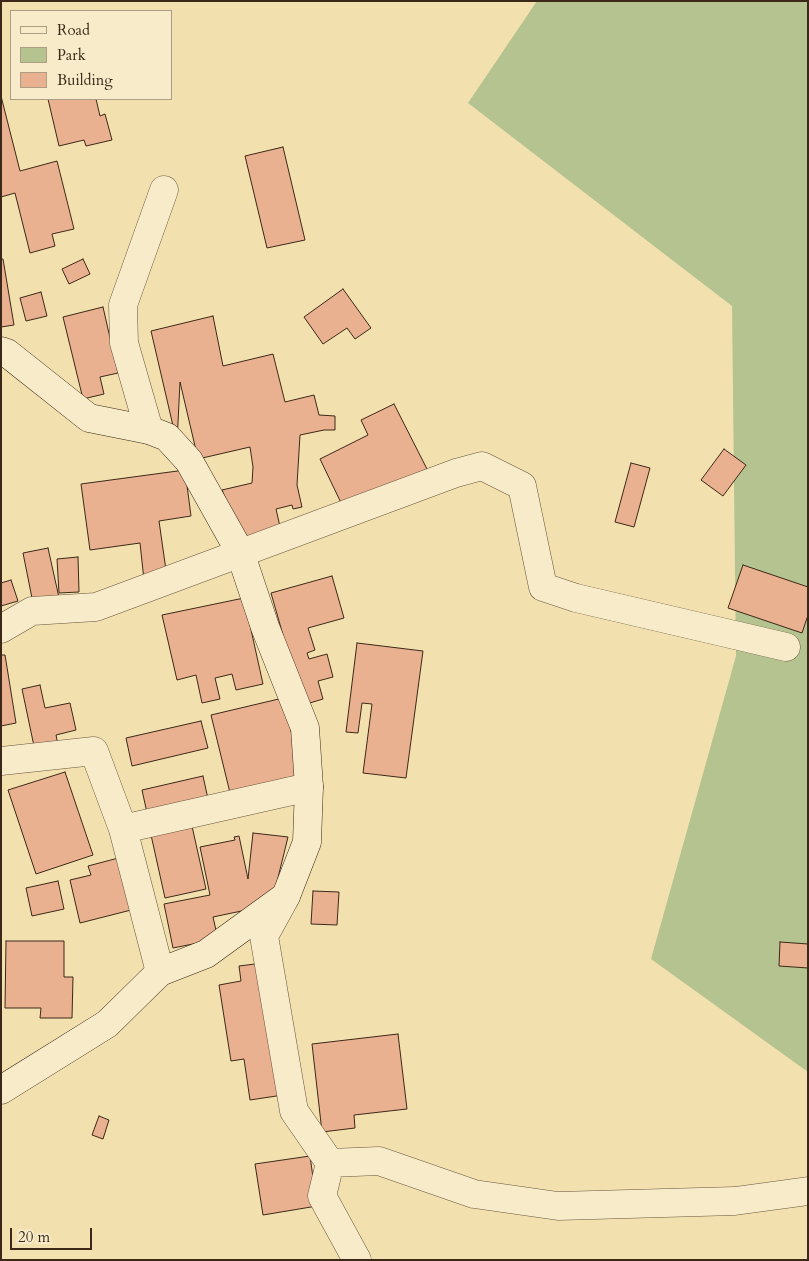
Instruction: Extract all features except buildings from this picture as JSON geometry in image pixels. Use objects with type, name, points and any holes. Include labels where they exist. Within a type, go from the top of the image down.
[{"type":"street","points":[[149,430],[124,343],[123,305],[164,190]]},
{"type":"street","points":[[1,351],[7,353],[90,418],[149,430],[167,437],[189,460],[240,552],[265,627],[306,728],[310,787],[307,842],[286,896],[264,936],[294,1112],[330,1163],[322,1196],[357,1260]]},
{"type":"street","points":[[1,629],[32,611],[96,607],[456,473],[482,466],[522,486],[543,587],[576,598],[786,647]]},
{"type":"street","points":[[1,761],[94,750],[123,829],[160,972]]},
{"type":"street","points":[[123,829],[310,787]]},
{"type":"street","points":[[1,1090],[107,1024],[160,972],[206,954],[286,896]]},
{"type":"street","points":[[330,1163],[379,1161],[474,1194],[558,1206],[735,1201],[808,1191]]},
{"type":"green space","points":[[537,1],[808,1],[808,1072],[651,959],[736,656],[732,306],[468,103]]}]
